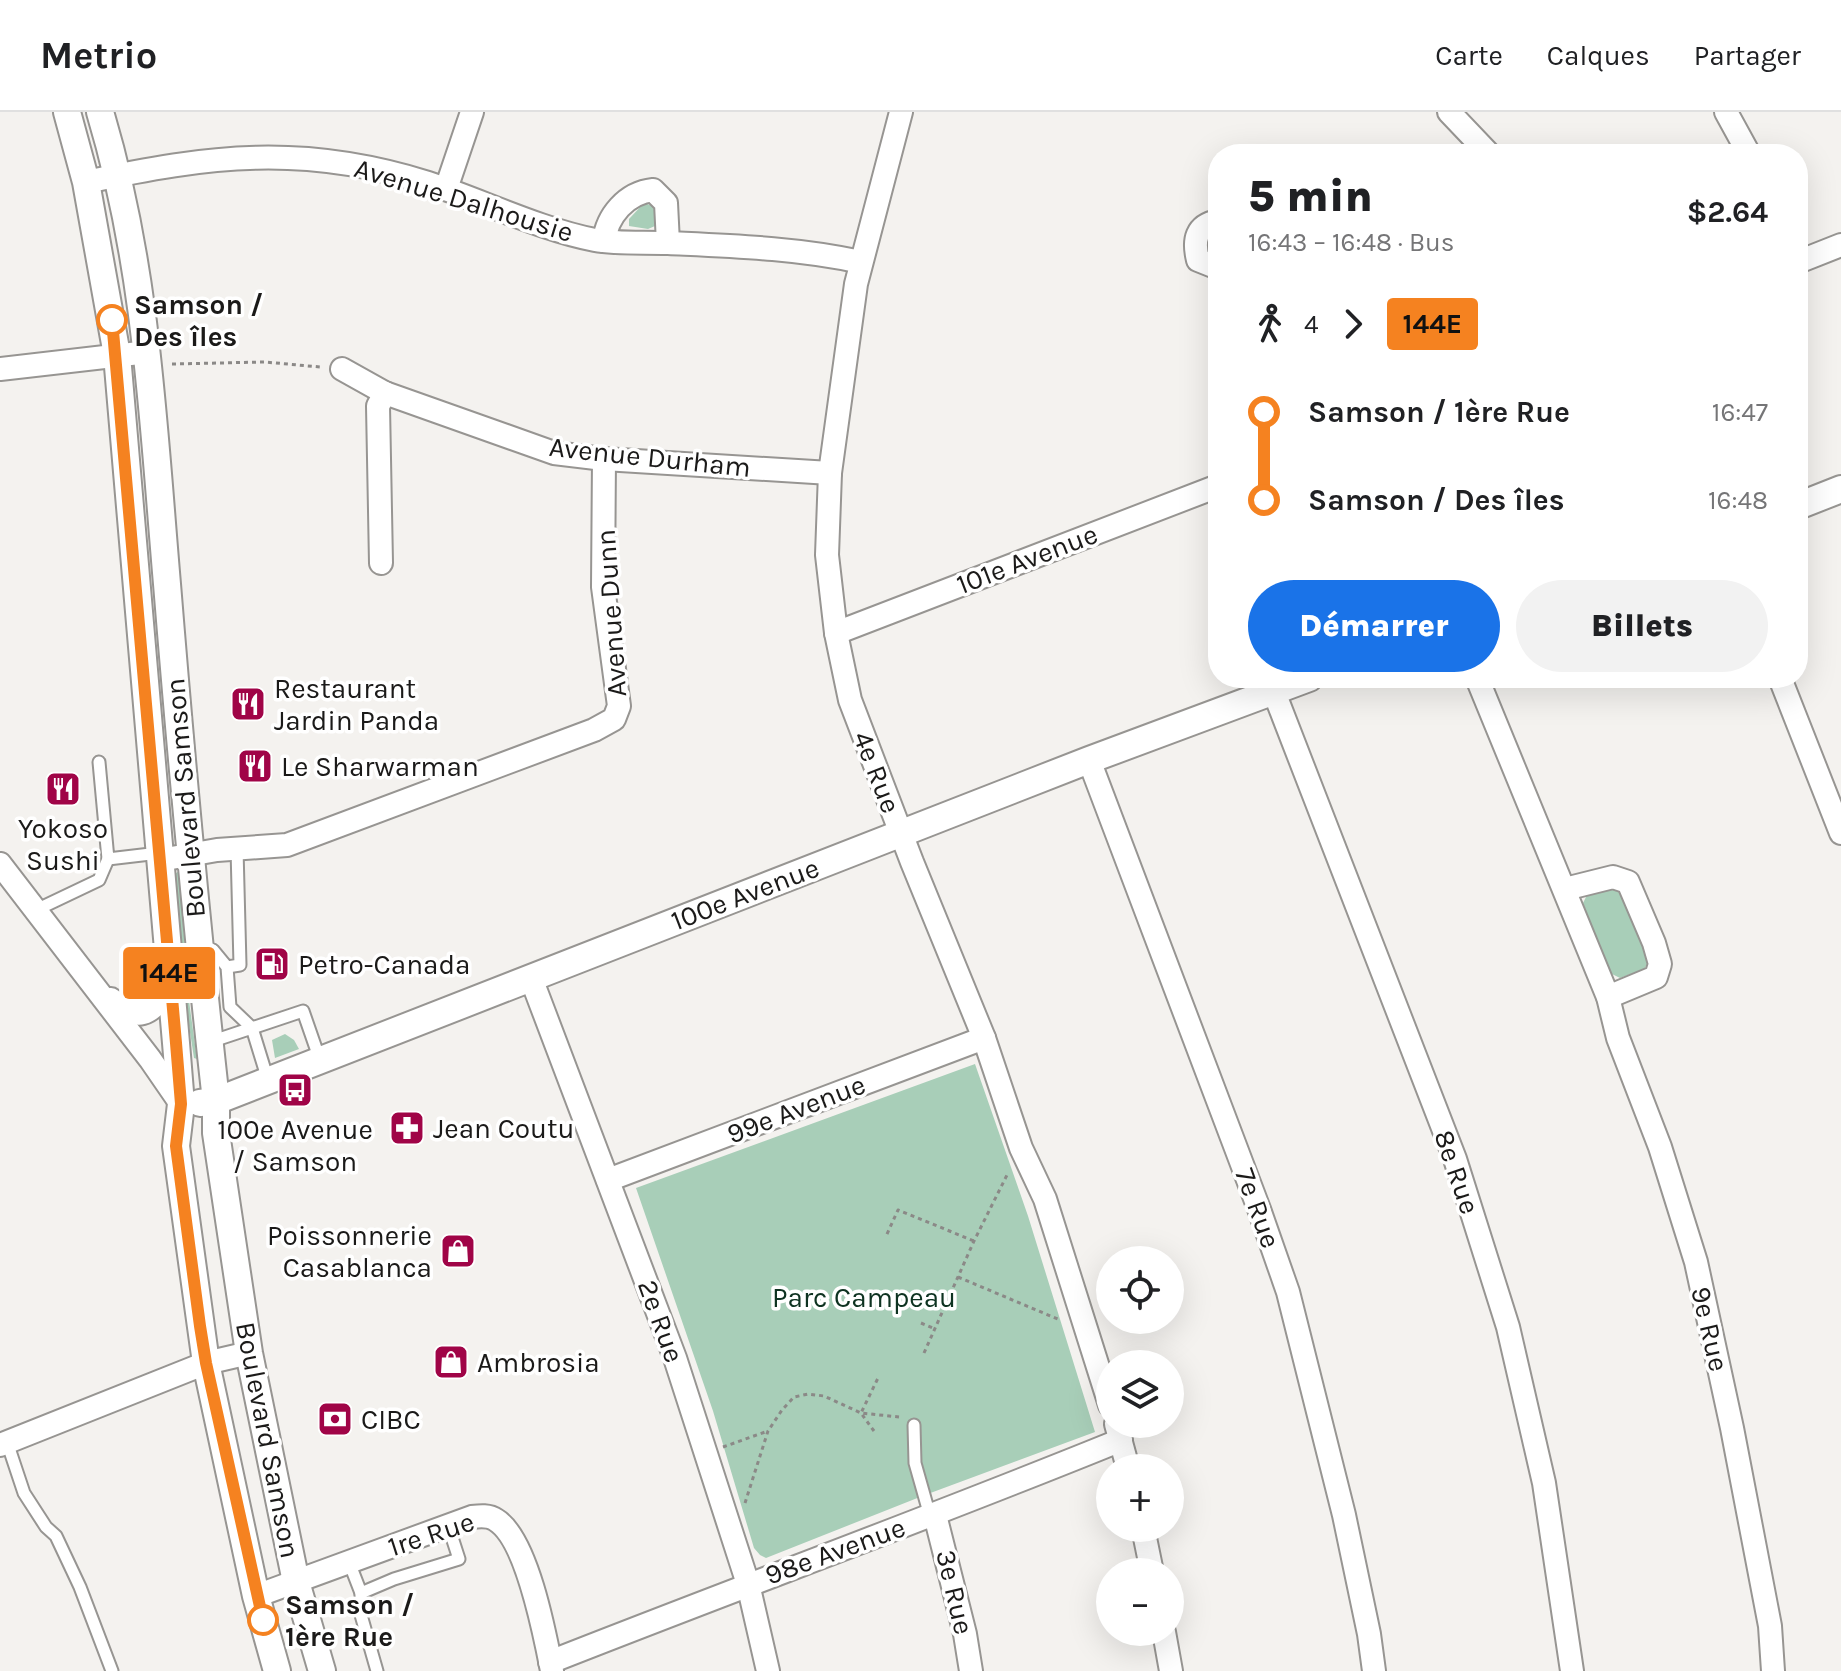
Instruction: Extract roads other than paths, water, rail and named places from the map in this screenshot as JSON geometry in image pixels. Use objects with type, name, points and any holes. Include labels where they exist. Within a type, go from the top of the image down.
[{"type":"street","name":"Boulevard Samson","points":[[67,112],[86,182],[117,355],[181,1104],[176,1146],[206,1363],[256,1596],[277,1671]]},
{"type":"street","name":"Boulevard Samson","points":[[100,112],[118,175],[156,358],[189,856],[216,1101],[216,1133],[249,1353],[296,1582],[322,1671]]},
{"type":"street","points":[[446,189],[472,112]]},
{"type":"street","name":"4e Rue","points":[[901,112],[861,262],[830,473],[827,555],[836,633],[850,700],[984,1038],[1021,1148],[1045,1199],[1096,1361]]},
{"type":"street","points":[[1449,112],[1479,144]]},
{"type":"street","points":[[1726,112],[1744,144]]},
{"type":"street","name":"Avenue Dalhousie","points":[[86,182],[197,160],[290,157],[385,171],[446,189],[581,237],[828,255],[861,262]]},
{"type":"street","name":"Avenue Dalhousie","points":[[604,241],[606,226],[627,200],[638,192],[653,190],[666,203],[668,243]]},
{"type":"street","points":[[1208,223],[1200,229],[1194,243],[1198,260],[1208,264]]},
{"type":"street","points":[[1808,258],[1841,245]]},
{"type":"street","points":[[0,369],[117,355],[156,358]]},
{"type":"street","name":"Avenue Durham","points":[[331,368],[385,393],[554,453],[830,473]]},
{"type":"street","points":[[381,563],[378,406],[385,393]]},
{"type":"street","name":"Avenue Dunn","points":[[160,856],[189,856],[217,850],[287,845],[594,730],[614,719],[619,706],[603,587],[604,459]]},
{"type":"street","points":[[1808,502],[1841,489]]},
{"type":"street","name":"101e Avenue","points":[[836,633],[1208,490]]},
{"type":"street","name":"100e Avenue","points":[[181,1104],[216,1101],[1089,760],[1284,688]]},
{"type":"street","name":"9e Rue","points":[[1481,688],[1608,997],[1618,1038],[1660,1147],[1696,1262],[1770,1626],[1773,1671]]},
{"type":"street","points":[[1784,688],[1841,833]]},
{"type":"street","name":"8e Rue","points":[[1274,692],[1455,1159],[1508,1327],[1544,1483],[1572,1671]]},
{"type":"street","name":"7e Rue","points":[[1089,760],[1288,1292],[1344,1515],[1374,1671]]},
{"type":"street","points":[[0,864],[181,1104]]},
{"type":"street","points":[[1565,889],[1613,877],[1628,882],[1654,943],[1660,964],[1656,977],[1608,997]]},
{"type":"street","points":[[87,978],[128,1013],[142,1015],[154,1009],[170,989]]},
{"type":"street","name":"2e Rue","points":[[531,978],[675,1358],[748,1584],[768,1671]]},
{"type":"street","name":"99e Avenue","points":[[608,1180],[984,1038]]},
{"type":"street","points":[[3,1444],[206,1363],[249,1353]]},
{"type":"street","name":"98e Avenue","points":[[551,1666],[748,1584],[932,1515],[1105,1438]]},
{"type":"street","name":"3e Rue","points":[[932,1515],[961,1620],[971,1671]]},
{"type":"street","name":"1re Rue","points":[[256,1596],[472,1517],[494,1518],[507,1529],[527,1570],[551,1666]]},
{"type":"street","points":[[1167,1646],[1171,1671]]},
{"type":"lane","points":[[36,910],[99,880],[108,859],[99,762]]},
{"type":"lane","points":[[227,967],[240,965],[237,849]]},
{"type":"lane","points":[[108,859],[160,856]]},
{"type":"lane","points":[[199,950],[213,950],[227,967],[230,1007],[252,1028],[268,1081]]},
{"type":"lane","points":[[210,1043],[303,1011],[320,1060]]},
{"type":"lane","points":[[914,1425],[915,1463],[932,1515]]},
{"type":"lane","points":[[3,1444],[24,1493],[46,1527],[56,1536],[80,1587],[112,1671]]},
{"type":"lane","points":[[361,1593],[394,1579],[459,1559],[448,1525]]},
{"type":"lane","points":[[349,1562],[361,1593],[361,1615],[377,1671]]},
{"type":"place","name":"Samson / Des îles","points":[[112,320]]},
{"type":"place","name":"Restaurant Jardin Panda","points":[[248,704]]},
{"type":"place","name":"Le Sharwarman","points":[[255,766]]},
{"type":"place","name":"Yokoso Sushi","points":[[63,789]]},
{"type":"place","name":"Petro-Canada","points":[[272,964]]},
{"type":"place","name":"100e Avenue / Samson","points":[[295,1090]]},
{"type":"place","name":"Jean Coutu","points":[[407,1128]]},
{"type":"place","name":"Poissonnerie Casablanca","points":[[458,1251]]},
{"type":"place","name":"Ambrosia","points":[[451,1362]]},
{"type":"place","name":"CIBC","points":[[335,1419]]},
{"type":"place","name":"Samson / 1ère Rue","points":[[263,1620]]},
{"type":"park label","name":"Parc Campeau","points":[[864,1297]]}]
